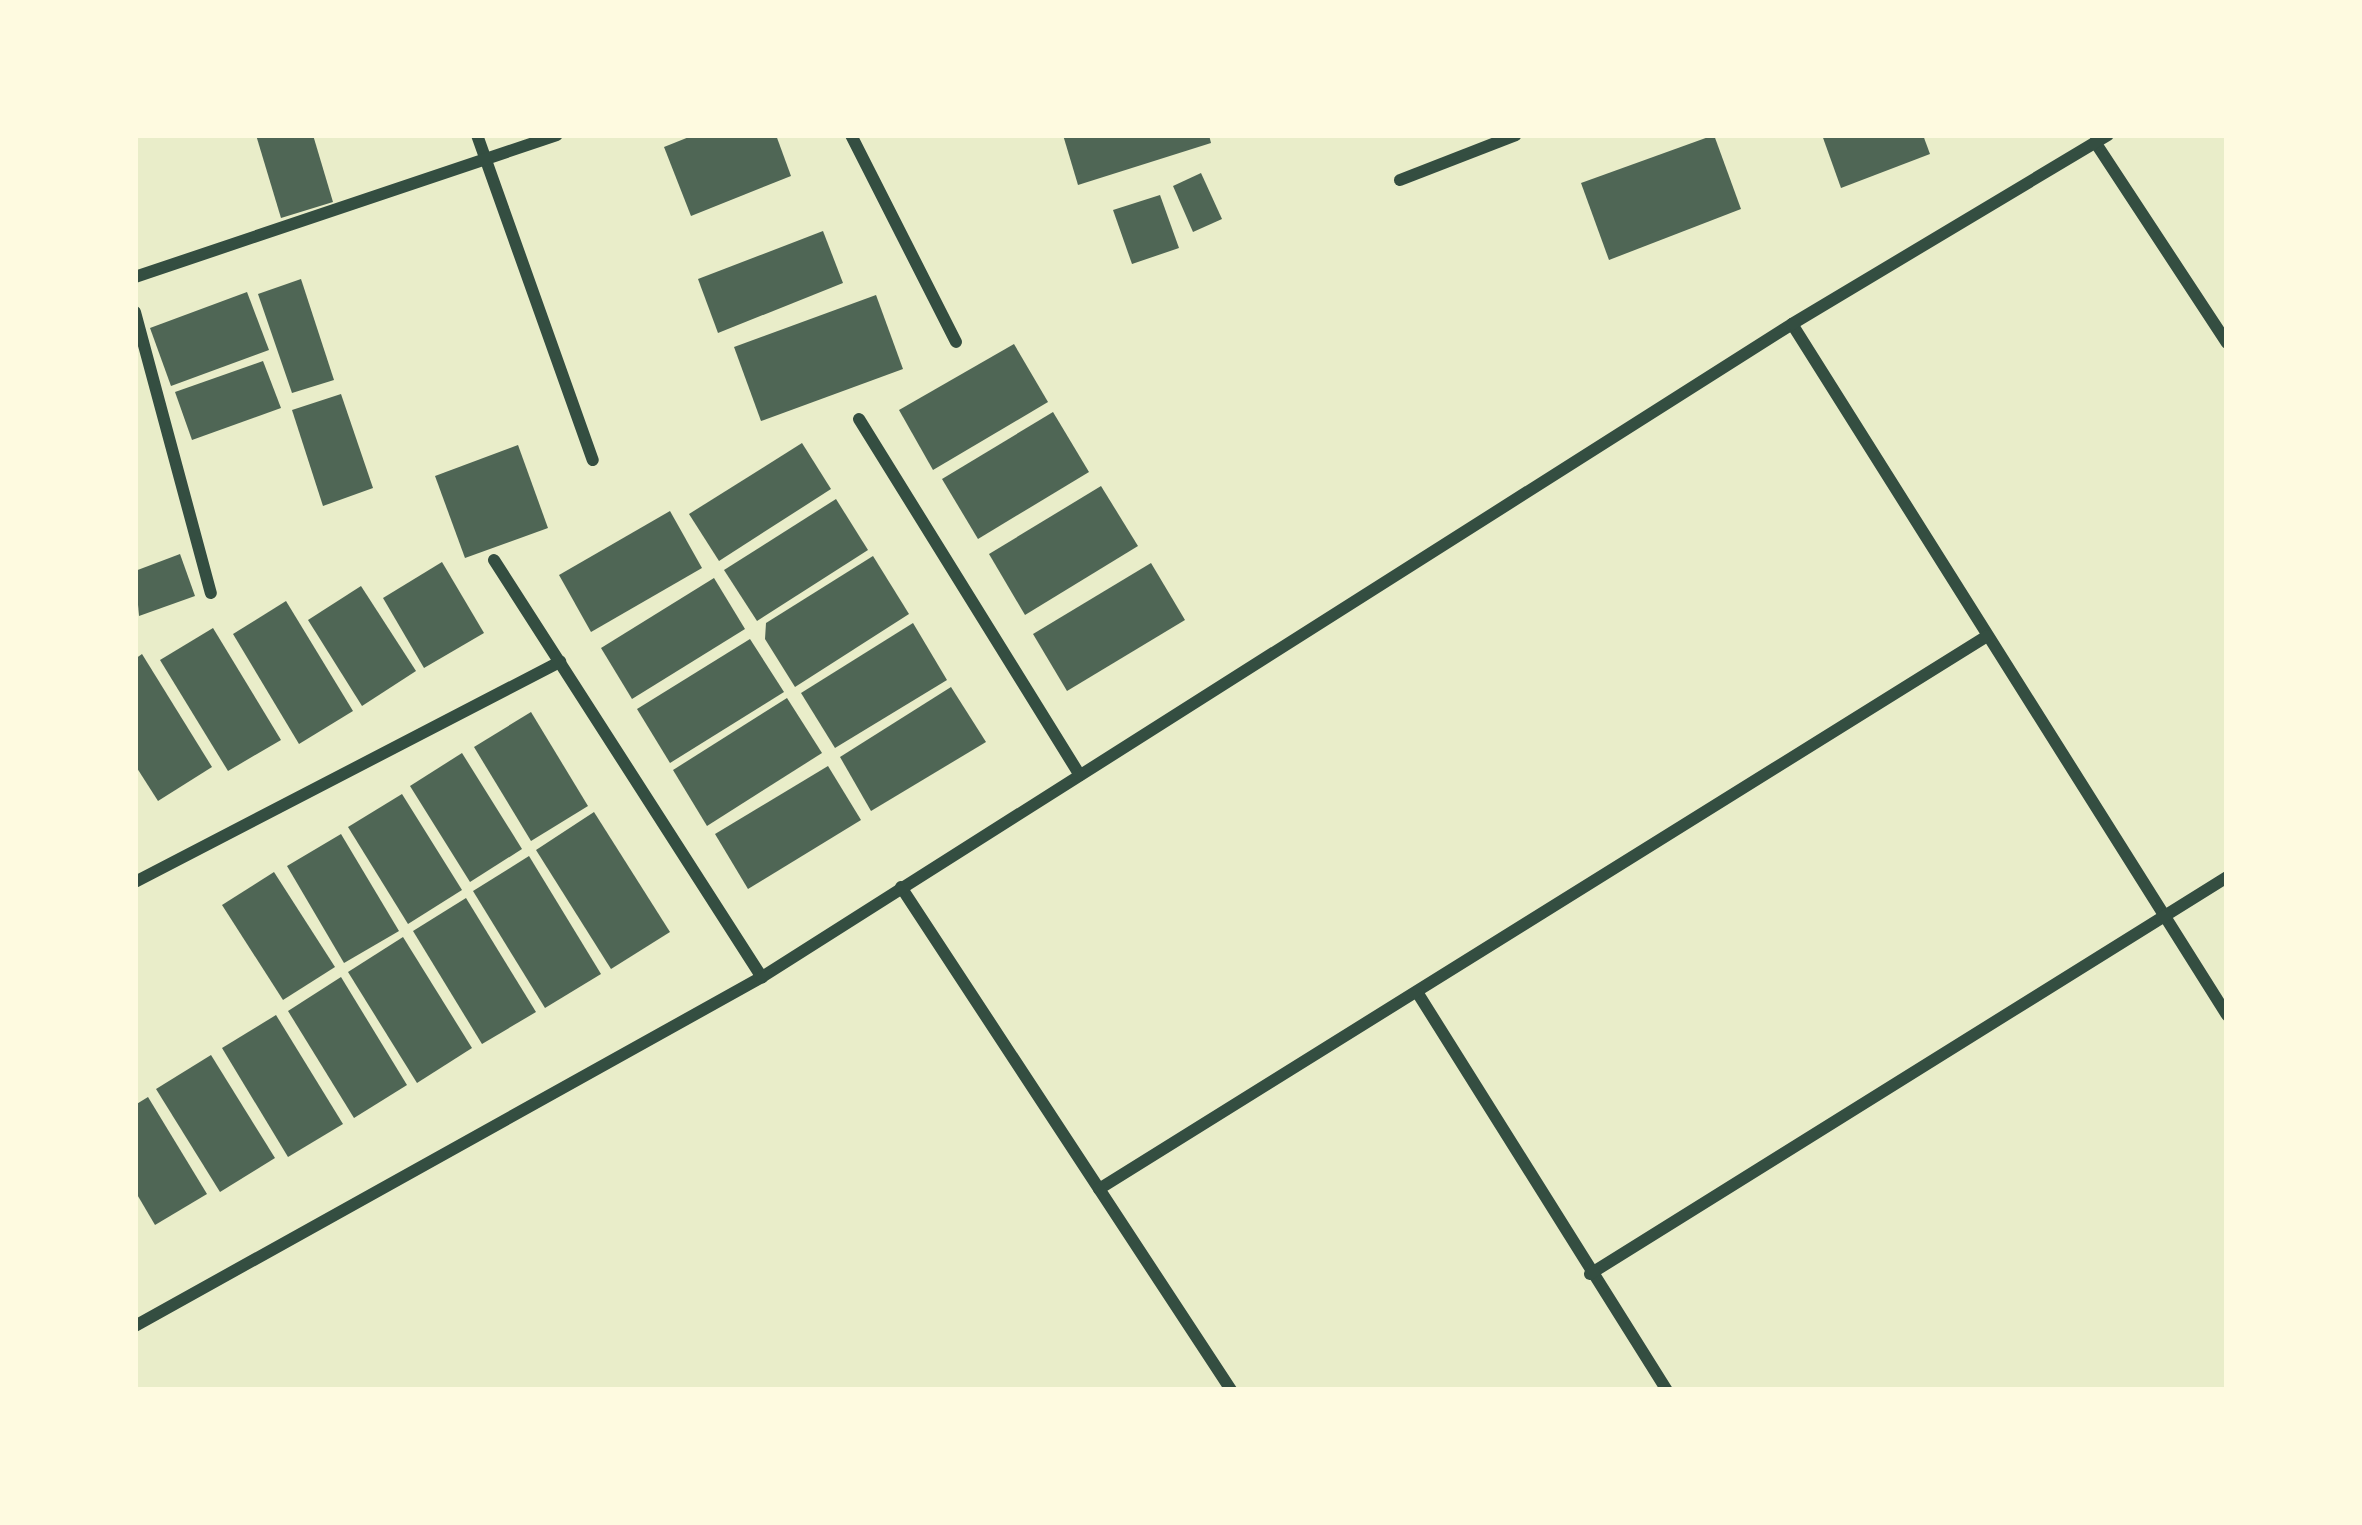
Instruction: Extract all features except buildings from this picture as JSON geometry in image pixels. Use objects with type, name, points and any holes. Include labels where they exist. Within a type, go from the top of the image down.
[{"type":"street","points":[[477,135],[593,460]]},
{"type":"street","points":[[135,277],[557,135]]},
{"type":"street","points":[[851,135],[956,342]]},
{"type":"street","points":[[1400,180],[1516,135]]},
{"type":"street","points":[[135,1326],[762,976],[1792,324],[2102,139],[2227,343]]},
{"type":"street","points":[[135,312],[211,593]]},
{"type":"street","points":[[1792,324],[2227,1015]]},
{"type":"street","points":[[860,419],[1080,775]]},
{"type":"street","points":[[494,560],[762,976]]},
{"type":"street","points":[[1099,1190],[1987,636]]},
{"type":"street","points":[[135,882],[560,662]]},
{"type":"street","points":[[1590,1274],[2227,877]]},
{"type":"street","points":[[901,887],[1231,1390]]},
{"type":"street","points":[[1417,992],[1667,1390]]}]
